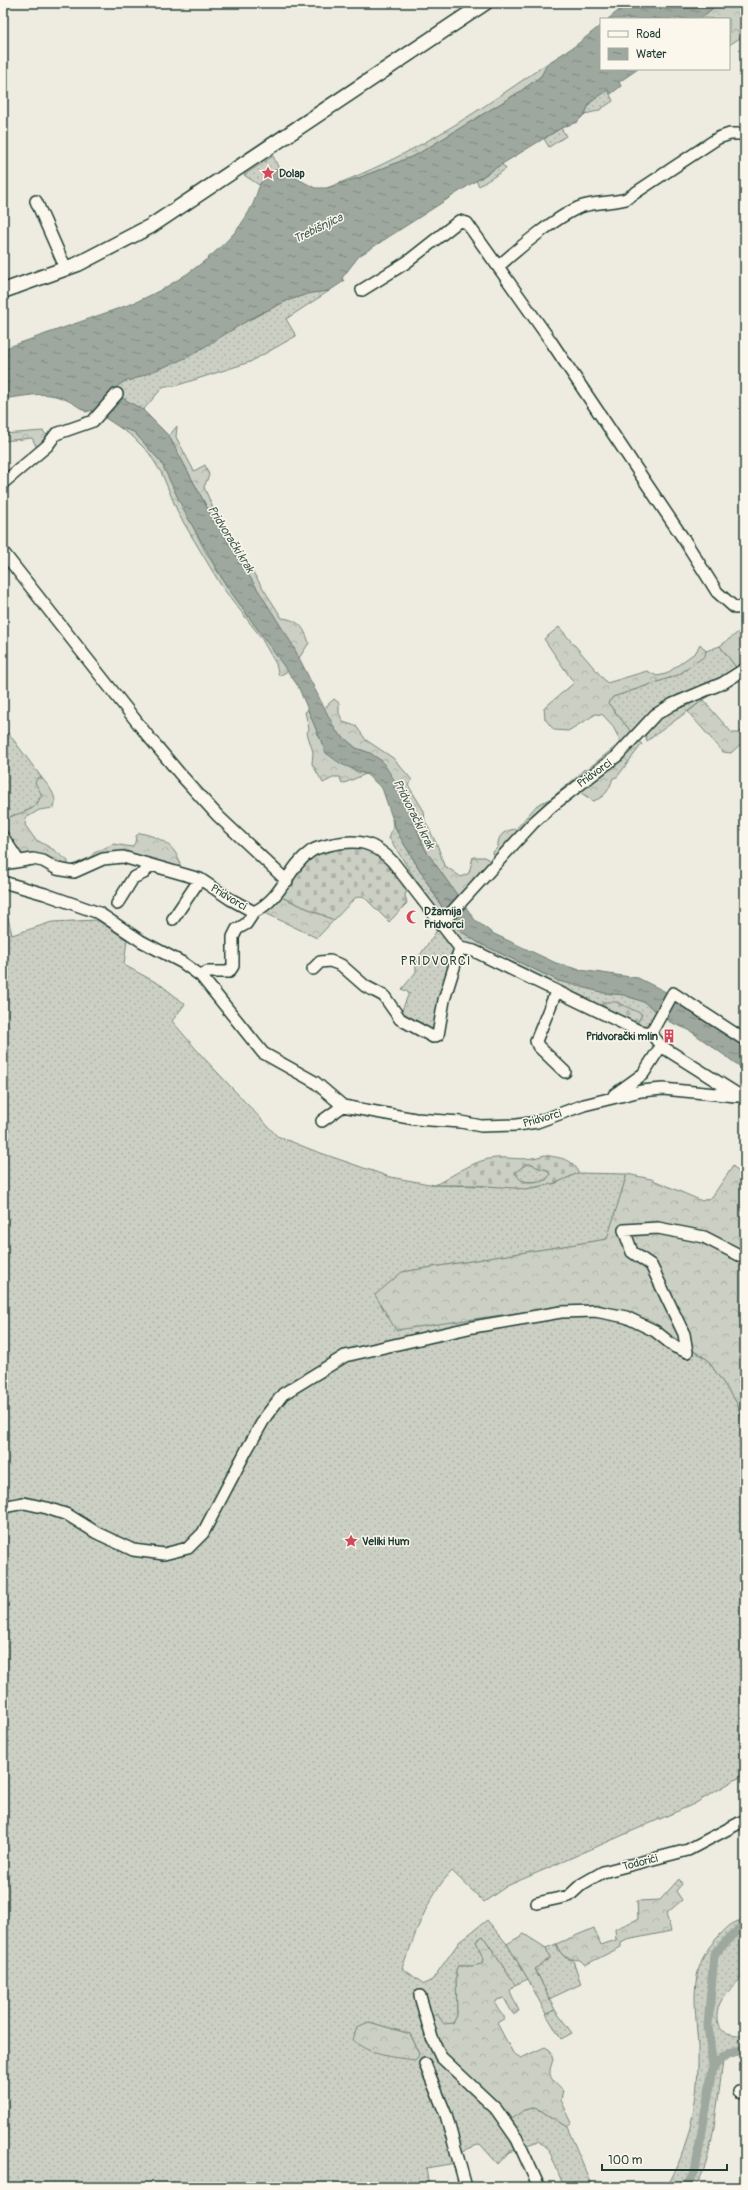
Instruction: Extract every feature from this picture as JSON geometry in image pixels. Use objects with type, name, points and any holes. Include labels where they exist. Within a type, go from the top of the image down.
[{"type":"main road","points":[[3,291],[78,264],[151,226],[485,3]]},
{"type":"street","points":[[498,267],[564,216],[584,206],[612,203],[626,199],[718,138],[730,134],[745,134]]},
{"type":"street","points":[[36,201],[66,268]]},
{"type":"street","points":[[362,290],[407,262],[459,221],[467,223],[686,541],[717,592],[734,608],[745,607]]},
{"type":"street","points":[[3,483],[47,446],[56,434],[93,421],[117,394]]},
{"type":"street","points":[[3,552],[148,736],[180,774],[218,816],[287,881]]},
{"type":"street","name":"Pridvorci","points":[[444,921],[533,823],[558,801],[617,756],[656,715],[674,704],[722,683],[745,668]]},
{"type":"street","points":[[3,837],[18,860]]},
{"type":"street","name":"Pridvorci","points":[[3,864],[18,860],[33,859],[43,861],[57,869],[74,872],[103,859],[123,857],[200,879],[234,902],[254,912],[274,897],[310,851],[342,842],[364,842],[386,854],[394,862],[444,921],[460,948]]},
{"type":"street","points":[[117,904],[133,878],[144,873],[150,865]]},
{"type":"street","points":[[173,919],[200,879]]},
{"type":"street","points":[[3,882],[45,894],[99,913],[201,976],[263,1053],[315,1082],[343,1106],[322,1120]]},
{"type":"street","points":[[201,976],[207,972],[228,972],[233,966],[233,937],[237,929],[246,924],[254,912]]},
{"type":"street","points":[[313,969],[320,962],[330,961],[341,965],[365,986],[384,996],[400,1019],[434,1037],[438,1035],[444,1000],[460,948],[474,951],[639,1031],[651,1033],[660,1014],[673,993],[745,1040]]},
{"type":"street","points":[[556,992],[536,1041],[538,1046],[565,1072]]},
{"type":"street","name":"Pridvorci","points":[[651,1033],[660,1046],[743,1098]]},
{"type":"street","points":[[612,1097],[643,1074],[660,1046]]},
{"type":"street","name":"Pridvorci","points":[[343,1106],[415,1119],[462,1122],[481,1126],[517,1125],[537,1122],[612,1097],[641,1091],[664,1089],[743,1098]]},
{"type":"street","points":[[3,1507],[24,1503],[47,1508],[68,1515],[97,1533],[133,1550],[164,1554],[188,1548],[203,1533],[266,1416],[283,1394],[346,1356],[473,1327],[561,1312],[595,1311],[626,1317],[655,1331],[675,1347],[687,1352],[684,1334],[651,1265],[632,1252],[624,1230],[658,1228],[704,1237],[745,1258]]},
{"type":"street","name":"Todorići","points":[[537,1903],[569,1896],[582,1884],[603,1872],[688,1850],[745,1820]]},
{"type":"street","points":[[420,1996],[432,2038],[441,2057],[496,2110],[517,2139],[539,2187]]},
{"type":"street","points":[[425,2064],[446,2115],[466,2187]]},
{"type":"green space","points":[[719,3],[745,3],[745,35],[730,44],[730,18],[701,18]]},
{"type":"green space","points":[[548,63],[541,76],[521,91],[416,155],[361,177],[327,188],[383,164],[433,138],[483,107]]},
{"type":"green space","points":[[608,90],[613,101],[598,111],[585,114],[590,103]]},
{"type":"green space","points":[[561,128],[566,136],[549,147],[544,139]]},
{"type":"green space","points":[[273,156],[279,169],[268,173],[259,185],[244,175]]},
{"type":"green space","points":[[502,164],[506,169],[479,186],[476,181]]},
{"type":"green space","points":[[329,291],[286,319],[296,336],[250,362],[175,386],[164,386],[143,410],[112,392],[125,381],[132,380],[286,301],[311,293]]},
{"type":"green space","points":[[177,426],[176,437],[194,471],[205,465],[209,475],[204,487],[215,513],[282,618],[293,620],[303,629],[309,643],[299,658],[211,515],[169,436]]},
{"type":"green space","points":[[119,427],[134,432],[161,462],[205,551],[226,585],[288,671],[279,676],[276,664],[260,636],[222,587],[179,515],[162,474],[149,453],[132,436]]},
{"type":"green space","points":[[43,431],[49,438],[38,450],[32,438],[3,441],[3,434]]},
{"type":"green space","points":[[559,627],[607,683],[647,671],[657,676],[666,674],[696,652],[700,644],[706,651],[705,656],[678,675],[613,697],[608,703],[632,733],[625,745],[495,859],[493,852],[498,847],[499,839],[502,834],[516,829],[537,805],[550,799],[578,776],[583,770],[589,768],[621,742],[612,725],[603,715],[596,714],[568,731],[554,730],[545,719],[544,708],[574,683],[544,639]]},
{"type":"green space","points":[[745,627],[745,664],[738,670],[720,646]]},
{"type":"green space","points":[[720,646],[738,670],[632,733],[608,703],[613,697],[678,675],[704,656],[706,651]]},
{"type":"green space","points":[[710,696],[647,741],[645,734],[649,726],[663,714],[692,700]]},
{"type":"green space","points":[[334,699],[339,703],[339,713],[343,722],[356,726],[366,740],[393,758],[412,780],[408,785],[424,811],[425,821],[438,847],[444,865],[461,877],[469,873],[473,857],[484,857],[493,862],[460,900],[426,851],[400,789],[370,753],[356,748],[336,731],[323,709]]},
{"type":"green space","points":[[703,700],[732,733],[739,733],[745,728],[745,740],[731,753],[723,752],[688,712]]},
{"type":"green space","points":[[308,710],[326,753],[357,772],[366,774],[342,784],[340,777],[335,777],[323,783],[312,764],[313,752],[307,733],[309,729],[305,712]]},
{"type":"green space","points":[[3,733],[9,734],[42,778],[37,778],[42,795],[35,806],[23,813],[11,816],[8,836],[3,833]]},
{"type":"green space","points":[[639,742],[642,744],[617,777],[613,778],[610,787],[601,798],[593,801],[577,790],[634,743]]},
{"type":"green space","points":[[37,778],[42,778],[52,792],[55,800],[54,808],[39,810],[26,818],[25,825],[35,839],[54,850],[68,861],[68,868],[22,857],[8,835],[6,820],[32,808],[36,805],[42,795],[35,783]]},
{"type":"green space","points":[[392,819],[397,832],[446,914],[443,917],[427,897],[389,838],[393,827]]},
{"type":"green space","points":[[140,833],[155,837],[168,844],[177,855],[181,870],[133,855],[85,864],[94,853],[113,844],[132,847],[135,843],[136,836]]},
{"type":"green space","points":[[354,843],[385,858],[408,889],[405,895],[407,903],[389,922],[363,896],[355,898],[334,920],[279,896],[312,853]]},
{"type":"green space","points":[[279,896],[334,920],[317,938],[263,912]]},
{"type":"green space","points":[[3,918],[8,918],[12,935],[52,922],[97,920],[127,940],[124,965],[161,985],[185,1004],[172,1021],[202,1056],[277,1136],[390,1177],[435,1185],[539,1187],[556,1183],[578,1173],[627,1174],[608,1239],[403,1272],[551,1308],[598,1304],[651,1325],[707,1359],[737,1403],[745,1429],[745,1774],[694,1804],[507,1886],[484,1902],[452,1871],[435,1892],[428,1904],[402,1968],[424,1984],[432,1980],[459,1942],[487,1920],[507,1944],[528,1979],[515,1985],[483,1936],[476,1941],[483,1958],[482,1964],[458,1966],[456,1970],[457,2016],[453,2023],[444,2025],[430,2018],[523,2111],[535,2107],[567,2127],[593,2187],[564,2187],[549,2150],[538,2141],[509,2152],[498,2164],[480,2144],[453,2155],[456,2163],[426,2168],[429,2187],[3,2187]],"holes":[[[369,2022],[410,2034],[420,2054]]]},
{"type":"green space","points":[[450,920],[462,932],[479,943],[559,981],[605,993],[624,995],[644,1002],[658,1012],[646,1031],[636,1026],[642,1014],[601,1008],[460,941],[449,931]]},
{"type":"green space","points":[[438,929],[454,947],[457,955],[433,1032],[427,1032],[404,1014],[402,1010],[409,993],[402,989],[416,972],[416,961]]},
{"type":"green space","points":[[603,1002],[616,1002],[642,1014],[636,1026],[601,1008]]},
{"type":"green space","points":[[545,1155],[560,1158],[573,1164],[578,1173],[556,1183],[526,1189],[474,1185],[435,1185],[464,1168],[480,1161],[496,1158],[525,1159]],"holes":[[[526,1164],[533,1164],[536,1167],[548,1170],[550,1175],[546,1180],[528,1182],[520,1179],[516,1172]]]},
{"type":"green space","points":[[526,1164],[533,1164],[536,1167],[548,1170],[550,1175],[546,1180],[532,1182],[523,1181],[517,1176],[516,1172]]},
{"type":"green space","points":[[733,1166],[745,1179],[745,1429],[737,1403],[707,1359],[651,1325],[598,1304],[551,1308],[396,1330],[375,1295],[402,1272],[607,1239],[627,1174],[651,1179],[702,1201],[712,1197]]},
{"type":"green space","points":[[679,1879],[682,1884],[676,1891],[682,1900],[666,1914],[671,1931],[627,1940],[621,1943],[621,1947],[585,1965],[580,1960],[571,1959],[563,1955],[558,1948],[556,1944],[594,1928],[601,1945],[616,1940],[615,1929],[638,1919],[637,1901],[660,1900]]},
{"type":"green space","points":[[745,1919],[745,1969],[743,1975],[724,1996],[720,2003],[717,2019],[720,2028],[723,2031],[745,2036],[745,2053],[731,2057],[723,2062],[714,2129],[706,2164],[700,2177],[694,2187],[667,2187],[681,2158],[686,2143],[696,2096],[698,2047],[695,1998],[699,1968],[706,1953],[716,1939],[732,1924]]},
{"type":"green space","points":[[524,1934],[546,1948],[550,1958],[535,1969],[555,2010],[546,2014],[528,1979],[507,1944]]},
{"type":"green space","points":[[483,1936],[515,1985],[510,1991],[519,2011],[513,2014],[504,1998],[497,2000],[495,2004],[505,2018],[497,2023],[513,2053],[521,2058],[545,2047],[550,2050],[553,2060],[550,2075],[553,2081],[563,2091],[561,2100],[572,2123],[567,2127],[535,2107],[523,2111],[511,2119],[445,2056],[430,2018],[437,2014],[444,2024],[453,2023],[457,2016],[456,1970],[458,1966],[482,1964],[483,1958],[476,1941]]},
{"type":"green space","points":[[556,1944],[564,1957],[573,1960],[581,1984],[549,1999],[535,1968],[550,1958],[546,1948]]},
{"type":"green space","points":[[555,2010],[572,2033],[561,2039],[546,2014]]},
{"type":"green space","points":[[369,2022],[410,2034],[420,2054],[415,2060],[398,2058],[374,2053],[360,2045],[353,2040],[357,2027]]},
{"type":"water","points":[[628,3],[719,3],[701,18],[609,18]]},
{"type":"water","name":"Trebišnjica","points":[[600,26],[600,70],[637,70],[619,82],[621,86],[611,94],[608,90],[590,102],[585,114],[577,122],[561,128],[502,164],[359,256],[342,278],[344,281],[329,291],[311,293],[286,301],[250,319],[188,357],[132,380],[125,381],[112,392],[143,410],[169,436],[211,515],[292,644],[336,731],[356,748],[370,753],[382,761],[400,789],[426,851],[475,920],[492,933],[556,963],[580,970],[638,978],[664,991],[745,1043],[745,1070],[689,1030],[670,1022],[644,1002],[624,995],[605,993],[559,981],[479,943],[462,932],[450,920],[397,832],[382,788],[366,774],[341,764],[326,753],[298,686],[226,585],[184,511],[161,462],[134,432],[119,427],[93,410],[86,412],[75,404],[55,396],[37,395],[3,399],[3,349],[131,304],[159,291],[187,274],[213,254],[235,232],[251,208],[261,183],[267,175],[279,169],[315,188],[327,188],[361,177],[416,155],[521,91],[541,76],[548,63],[575,46]]},
{"type":"waterway","points":[[713,2068],[708,2026],[714,1954],[741,1927]]},
{"type":"waterway","points":[[686,2187],[695,2171],[713,2068],[727,2055],[735,2051],[745,2050]]},
{"type":"place","name":"Dolap","points":[[268,173]]},
{"type":"place","name":"Džamija Pridvorci","points":[[413,917]]},
{"type":"place","name":"Pridvorački mlin","points":[[669,1036]]},
{"type":"place","name":"Veliki Hum","points":[[351,1541]]},
{"type":"district","name":"PRIDVORCI","points":[[436,960]]},
{"type":"water label","name":"Pridvorački krak","points":[[231,539]]},
{"type":"water label","name":"Pridvorački krak","points":[[414,814]]}]
